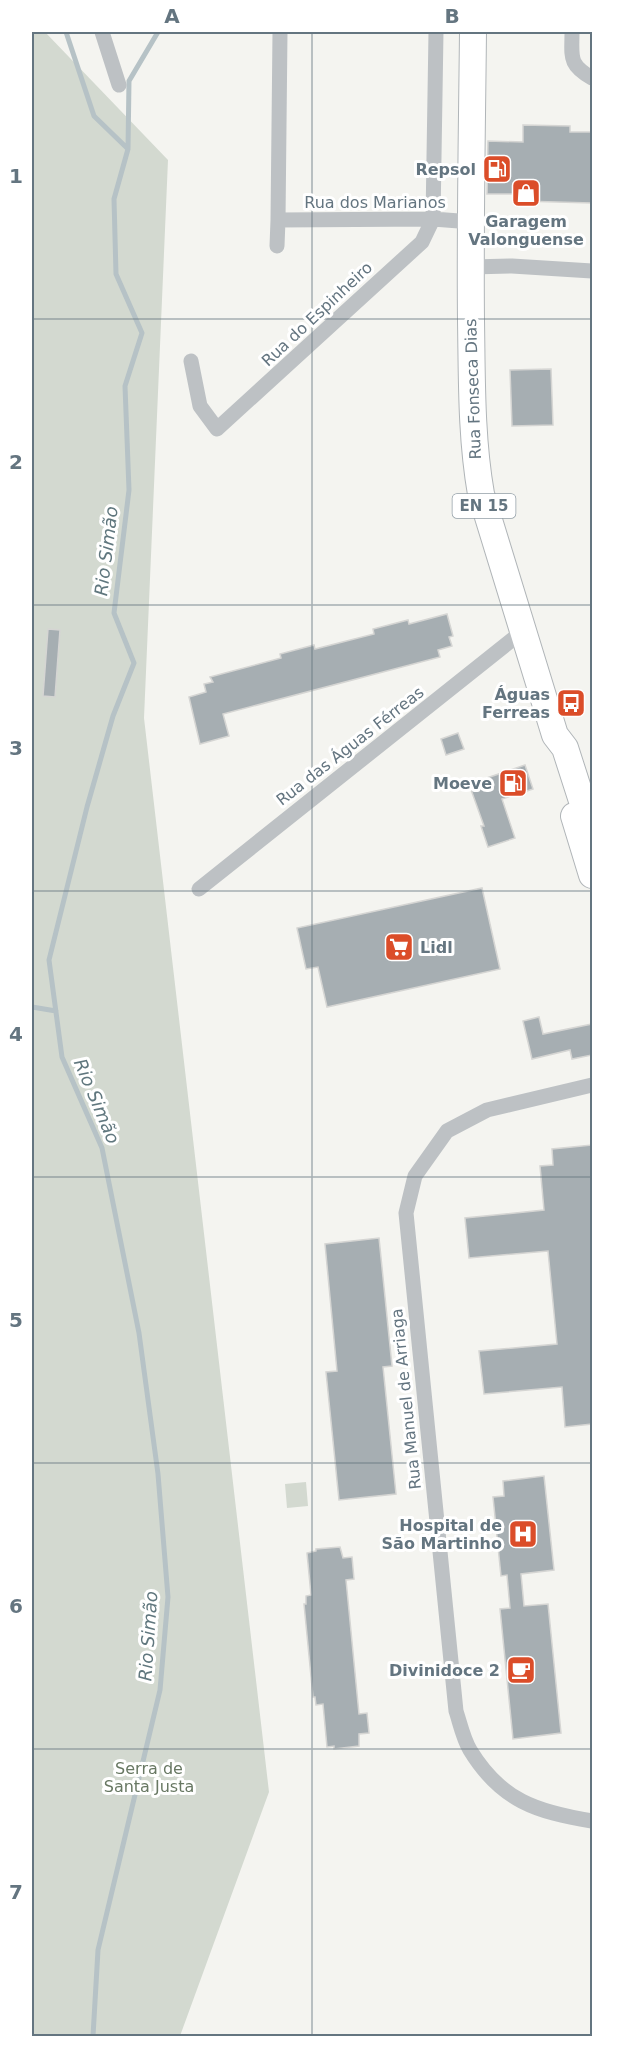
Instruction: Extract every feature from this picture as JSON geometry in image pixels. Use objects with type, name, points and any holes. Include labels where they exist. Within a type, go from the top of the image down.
[{"type":"main road","name":"Rua Fonseca Dias","points":[[473,32],[471,267],[474,458],[481,494],[555,735],[565,748],[592,832]]},
{"type":"main road","name":"Rua Fonseca Dias","points":[[555,735],[554,750],[592,875]]},
{"type":"street","points":[[102,32],[119,85]]},
{"type":"street","points":[[278,246],[280,32]]},
{"type":"street","points":[[433,219],[436,32]]},
{"type":"street","points":[[572,32],[572,59],[579,70],[592,78]]},
{"type":"street","name":"Rua dos Marianos","points":[[278,220],[433,219],[472,222]]},
{"type":"street","name":"Rua do Espinheiro","points":[[191,361],[200,406],[217,429],[422,242],[433,219]]},
{"type":"street","points":[[471,267],[512,266],[592,271]]},
{"type":"street","name":"Rua das Águas Férreas","points":[[199,889],[523,631]]},
{"type":"street","name":"Rua Manuel de Arriaga","points":[[592,1085],[487,1110],[447,1131],[415,1176],[406,1213],[456,1711],[469,1748],[484,1769],[511,1797],[553,1815],[592,1821]]},
{"type":"green space","name":"Serra de Santa Justa","points":[[32,32],[45,32],[168,160],[144,718],[269,1792],[180,2036],[32,2036]]},
{"type":"green space","points":[[306,1482],[308,1506],[287,1508],[285,1484]]},
{"type":"building","points":[[523,125],[570,126],[570,132],[592,132],[592,203],[521,201],[522,194],[487,194],[488,141],[523,142]]},
{"type":"building","points":[[551,369],[553,425],[512,426],[510,370]]},
{"type":"building","points":[[447,614],[453,636],[449,637],[452,646],[438,650],[440,657],[223,714],[229,736],[200,744],[189,697],[206,692],[204,684],[213,682],[210,677],[281,658],[280,654],[314,645],[315,649],[374,634],[373,629],[408,620],[409,624]]},
{"type":"building","points":[[48,629],[60,630],[55,697],[43,696]]},
{"type":"building","points":[[458,733],[464,749],[446,755],[441,739]]},
{"type":"building","points":[[525,765],[533,789],[502,799],[515,838],[488,847],[481,826],[484,826],[469,784]]},
{"type":"building","name":"Lidl","points":[[482,888],[500,969],[327,1007],[318,967],[306,969],[297,928]]},
{"type":"building","points":[[539,1017],[543,1034],[592,1024],[592,1055],[572,1059],[570,1050],[532,1059],[523,1021]]},
{"type":"building","points":[[592,1145],[592,1424],[565,1427],[562,1387],[484,1394],[479,1351],[557,1344],[548,1251],[469,1258],[465,1218],[544,1210],[540,1166],[553,1165],[552,1149]]},
{"type":"building","points":[[379,1238],[392,1366],[383,1367],[396,1494],[339,1500],[326,1372],[337,1371],[325,1244]]},
{"type":"building","points":[[544,1476],[554,1570],[521,1574],[524,1606],[548,1604],[561,1733],[513,1739],[500,1609],[510,1608],[507,1575],[501,1576],[493,1497],[504,1496],[503,1481]]},
{"type":"building","points":[[340,1547],[343,1558],[352,1557],[354,1579],[346,1580],[359,1714],[367,1713],[369,1733],[359,1734],[359,1746],[334,1749],[334,1746],[327,1747],[323,1704],[316,1705],[315,1697],[313,1697],[304,1604],[306,1604],[306,1596],[311,1595],[307,1553],[316,1551],[316,1549]]},
{"type":"waterway","name":"Rio Simão","points":[[66,32],[94,116],[128,149],[114,199],[116,274],[142,333],[125,386],[129,490],[114,613],[134,663],[113,716],[87,807],[49,960],[62,1057],[102,1148],[139,1333],[158,1474],[168,1597],[160,1690],[98,1950],[93,2036]]},
{"type":"waterway","points":[[128,149],[129,81],[158,32]]},
{"type":"waterway","points":[[32,1007],[56,1011]]},
{"type":"place","name":"Repsol","points":[[497,169]]},
{"type":"place","name":"Garagem Valonguense","points":[[526,193]]},
{"type":"place","name":"Águas Ferreas","points":[[571,703]]},
{"type":"place","name":"Moeve","points":[[513,783]]},
{"type":"place","name":"Lidl","points":[[399,947]]},
{"type":"place","name":"Hospital de São Martinho","points":[[523,1534]]},
{"type":"place","name":"Divinidoce 2","points":[[521,1670]]}]
